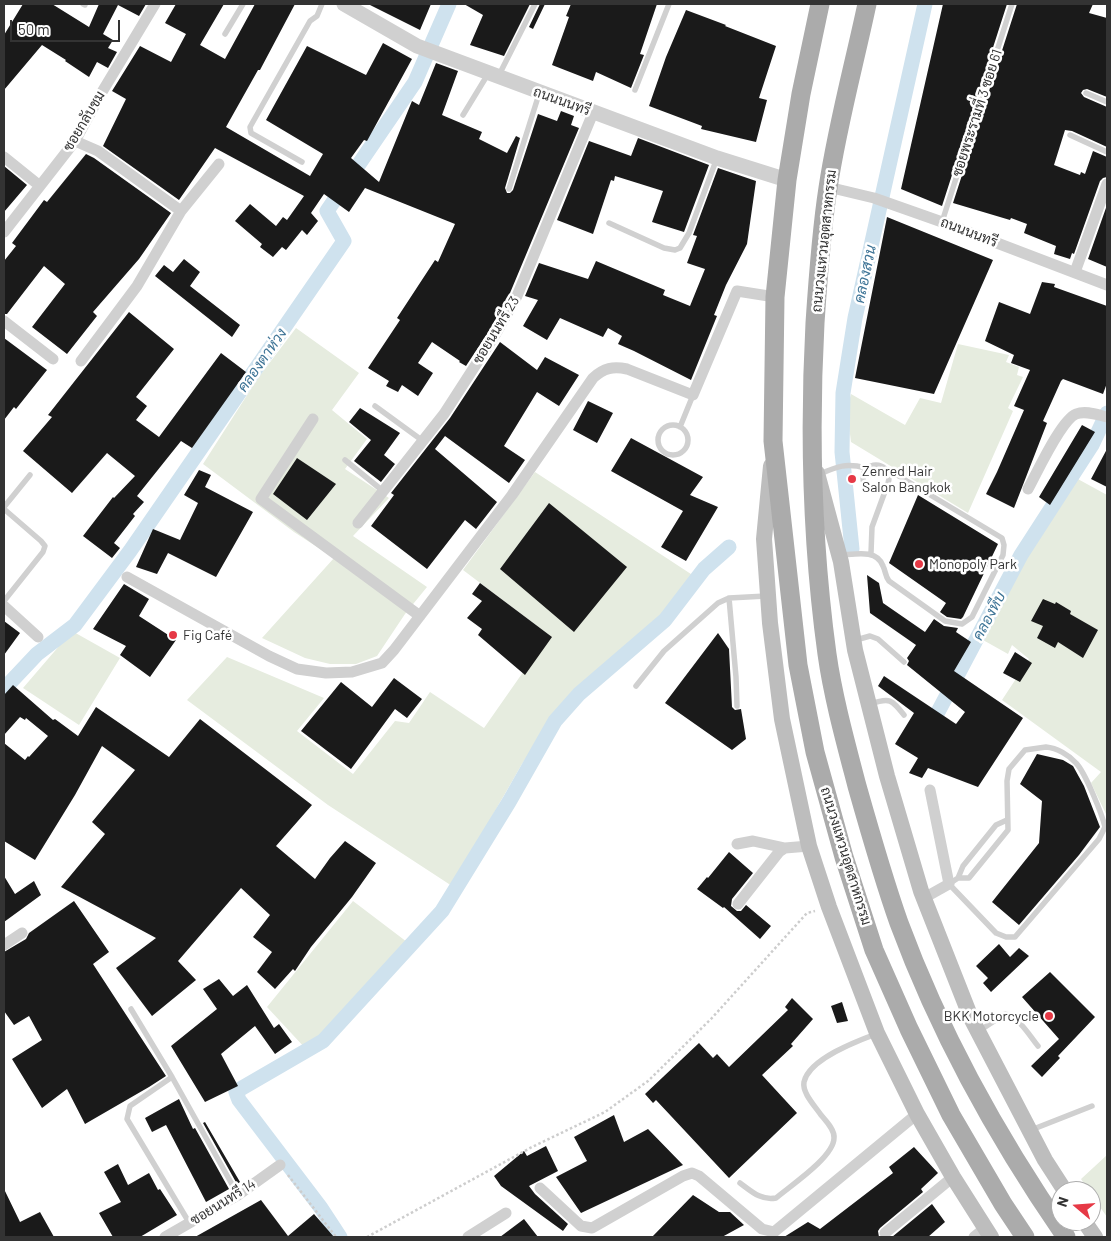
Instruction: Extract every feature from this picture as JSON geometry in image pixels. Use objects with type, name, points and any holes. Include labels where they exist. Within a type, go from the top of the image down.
[{"type":"main road","name":"ถนนวงแหวนอุตสาหกรรม","points":[[820,4],[801,94],[787,180],[775,297],[773,441],[764,539],[768,596],[782,719],[809,846],[829,906],[877,1033],[917,1114],[983,1234]]},
{"type":"main road","name":"ถนนวงแหวนอุตสาหกรรม","points":[[867,4],[828,187],[818,279],[811,451],[816,550],[827,656],[847,749],[871,838],[899,924],[935,1009],[979,1096],[1031,1186],[1066,1237]]},
{"type":"main road","name":"ถนนวงแหวนอุตสาหกรรม","points":[[773,441],[798,665],[815,752],[844,857],[874,950],[909,1029],[951,1115],[1003,1204],[1025,1237]]},
{"type":"main road","name":"ถนนวงแหวนอุตสาหกรรม","points":[[811,451],[839,555],[853,640],[868,705],[887,776],[924,898],[978,1031],[1045,1160],[1059,1181]]},
{"type":"street","name":"ซอยกลับชม","points":[[4,232],[75,140],[154,4]]},
{"type":"street","name":"ถนนนนทรี","points":[[344,4],[417,46],[717,158],[787,180]]},
{"type":"street","name":"ซอยนนทรี 23","points":[[358,524],[444,414],[517,296],[593,113]]},
{"type":"street","points":[[75,140],[98,150],[182,211]]},
{"type":"street","points":[[4,156],[40,186]]},
{"type":"street","points":[[81,361],[137,286],[182,211],[219,164]]},
{"type":"street","points":[[1075,272],[1107,184]]},
{"type":"street","name":"ถนนนนทรี","points":[[828,187],[874,198],[1107,285]]},
{"type":"street","points":[[127,577],[269,656],[297,669],[326,673],[352,672],[382,663],[394,650],[506,503],[593,378],[601,370],[617,366],[693,395],[737,291],[775,297]]},
{"type":"street","points":[[4,321],[53,359]]},
{"type":"street","points":[[1028,489],[1056,437],[1071,417],[1078,413],[1103,416]]},
{"type":"street","points":[[313,419],[261,499],[420,616]]},
{"type":"street","points":[[4,606],[38,637]]},
{"type":"street","points":[[924,898],[953,881],[930,790]]},
{"type":"street","points":[[737,844],[753,841],[785,848],[809,846]]},
{"type":"street","points":[[738,904],[785,848]]},
{"type":"street","points":[[4,945],[22,933]]},
{"type":"street","points":[[540,1188],[581,1226],[592,1228],[683,1176],[692,1173],[699,1176],[762,1229],[776,1235],[917,1114]]},
{"type":"street","name":"ซอยนนทรี 14","points":[[165,1237],[238,1195],[280,1165]]},
{"type":"street","points":[[885,1233],[953,1177]]},
{"type":"street","points":[[475,1235],[506,1214]]},
{"type":"lane","points":[[225,34],[243,4]]},
{"type":"lane","points":[[302,162],[251,133],[250,127],[310,21],[316,16],[322,4]]},
{"type":"lane","points":[[463,115],[493,75],[536,4]]},
{"type":"lane","points":[[635,90],[669,4]]},
{"type":"lane","name":"ซอยพระรามที่ 3 ซอย 61","points":[[942,222],[1012,4]]},
{"type":"lane","points":[[509,189],[540,93]]},
{"type":"lane","points":[[1086,93],[1107,102]]},
{"type":"lane","points":[[1070,135],[1107,152]]},
{"type":"lane","points":[[609,223],[664,248],[674,250],[680,248],[689,233],[717,158]]},
{"type":"lane","points":[[680,426],[693,395]]},
{"type":"lane","points":[[375,406],[423,441]]},
{"type":"lane","points":[[671,425],[680,426],[688,438],[686,447],[679,454],[665,453],[658,441],[660,432],[663,428],[671,425]]},
{"type":"lane","points":[[345,460],[383,490]]},
{"type":"lane","points":[[818,475],[843,466],[866,468],[875,464],[884,467],[889,475],[888,484],[872,527],[871,553]]},
{"type":"lane","points":[[866,468],[863,475],[863,483],[868,489],[875,492],[883,490],[888,484]]},
{"type":"lane","points":[[4,601],[43,552],[44,546],[41,541],[4,508],[30,475]]},
{"type":"lane","points":[[839,555],[871,553],[878,558],[889,581],[946,621],[962,624],[972,617],[1003,555],[1004,545],[1002,538],[897,475],[889,475]]},
{"type":"lane","points":[[636,686],[664,651],[718,603],[729,598],[768,596]]},
{"type":"lane","points":[[729,598],[737,706]]},
{"type":"lane","points":[[853,640],[870,636],[878,639],[904,662]]},
{"type":"lane","points":[[868,705],[884,699],[891,701],[904,715]]},
{"type":"lane","points":[[1052,747],[1067,755],[1078,764],[1102,814],[1105,827],[1099,839],[1015,937],[1006,937],[996,933],[953,881],[969,878],[1008,830],[1007,780],[1009,769],[1025,750],[1052,747]]},
{"type":"lane","points":[[953,881],[996,825],[1007,820]]},
{"type":"lane","points":[[131,1009],[172,1077],[238,1195]]},
{"type":"lane","points":[[978,1031],[1004,1014],[1011,1015],[1038,1046]]},
{"type":"lane","points":[[740,1183],[759,1196],[768,1199],[776,1198],[820,1162],[830,1149],[834,1138],[832,1131],[807,1095],[804,1083],[808,1073],[834,1052],[877,1033]]},
{"type":"lane","points":[[172,1077],[130,1106],[127,1119],[190,1224]]},
{"type":"lane","points":[[1030,1131],[1092,1106]]},
{"type":"path","points":[[367,1237],[532,1147],[605,1112],[648,1082],[711,1019],[807,913],[829,906]]},
{"type":"path","points":[[280,1165],[336,1237]]},
{"type":"shaded area","points":[[296,328],[359,373],[332,410],[367,439],[345,469],[389,498],[353,536],[427,587],[405,614],[377,656],[356,664],[330,664],[305,658],[262,638],[334,558],[294,532],[203,464],[258,378]]},
{"type":"shaded area","points":[[958,344],[1009,355],[1006,362],[1019,367],[1017,375],[1023,377],[1008,408],[1013,411],[968,513],[851,442],[847,410],[851,394],[905,425],[920,398],[941,403]]},
{"type":"shaded area","points":[[535,472],[694,576],[667,612],[593,676],[557,712],[522,764],[452,886],[328,805],[187,700],[227,657],[324,698],[297,731],[353,774],[395,721],[409,723],[430,692],[484,728],[549,635],[463,570]]},
{"type":"shaded area","points":[[1076,478],[1107,495],[1107,816],[1091,783],[1101,772],[1002,700],[1029,659],[1012,645],[1008,654],[983,640],[1023,561]]},
{"type":"shaded area","points":[[72,631],[120,658],[79,725],[23,688]]},
{"type":"shaded area","points":[[353,901],[407,942],[316,1042],[305,1048],[267,1007]]},
{"type":"shaded area","points":[[1107,1155],[1107,1217],[1101,1208],[1101,1181],[1082,1181],[1081,1179]]},
{"type":"building","points":[[23,4],[52,4],[89,27],[99,4],[146,4],[139,16],[118,5],[103,34],[113,40],[108,48],[117,52],[108,68],[97,62],[89,77],[42,45],[4,90],[4,35]]},
{"type":"building","points":[[176,4],[224,4],[200,45],[225,59],[255,4],[295,4],[260,70],[258,70],[226,127],[310,176],[323,154],[266,120],[307,46],[366,75],[383,43],[412,59],[367,141],[364,140],[351,158],[379,182],[412,101],[419,105],[436,63],[458,71],[442,115],[482,132],[479,139],[507,153],[516,136],[520,138],[505,188],[507,193],[513,190],[538,114],[557,121],[561,111],[574,116],[571,125],[579,128],[510,293],[489,331],[466,366],[432,342],[418,363],[433,373],[418,396],[402,385],[398,392],[386,386],[389,381],[368,368],[400,320],[397,318],[435,260],[438,262],[455,224],[365,188],[349,212],[324,194],[311,213],[318,221],[307,235],[302,230],[286,250],[282,247],[273,257],[260,247],[262,244],[235,221],[250,204],[276,226],[283,217],[287,220],[304,196],[215,148],[179,200],[103,146],[126,99],[112,91],[140,46],[171,62],[186,34],[165,23]]},
{"type":"building","points":[[368,4],[431,4],[420,30]]},
{"type":"building","points":[[464,4],[530,4],[504,56],[470,45],[483,15]]},
{"type":"building","points":[[540,4],[545,4],[533,29],[529,27]]},
{"type":"building","points":[[571,4],[657,4],[640,54],[644,55],[631,88],[596,72],[593,81],[552,65],[569,17],[566,16]]},
{"type":"building","points":[[943,4],[1007,4],[942,206],[901,189]]},
{"type":"building","points":[[1017,4],[1093,4],[1089,13],[1107,18],[1107,97],[1087,89],[1081,93],[1084,97],[1107,107],[1107,147],[1072,131],[1065,130],[1054,165],[1080,175],[1081,172],[1085,174],[1093,151],[1107,157],[1107,177],[1100,181],[1074,254],[1072,253],[1070,259],[1054,254],[1056,246],[1024,233],[1027,224],[953,203]]},
{"type":"building","points":[[686,10],[776,46],[759,98],[767,100],[756,142],[701,129],[702,126],[649,106],[666,57]]},
{"type":"building","points":[[638,138],[709,165],[684,232],[652,222],[663,191],[615,176],[614,181],[611,180],[593,234],[557,220],[589,141],[631,156]]},
{"type":"building","points":[[86,154],[171,213],[139,259],[93,312],[97,316],[67,354],[32,327],[65,284],[44,266],[7,314],[4,314],[4,261],[16,246],[12,243],[44,200],[47,202]]},
{"type":"building","points":[[4,166],[27,185],[4,212]]},
{"type":"building","points":[[718,168],[756,181],[747,244],[726,285],[714,315],[717,316],[691,380],[618,344],[622,336],[608,328],[603,337],[560,318],[547,340],[523,326],[538,300],[525,296],[539,263],[588,279],[596,261],[665,290],[663,295],[690,306],[705,269],[687,263],[697,236],[693,235]]},
{"type":"building","points":[[1107,205],[1107,267],[1088,259]]},
{"type":"building","points":[[887,217],[993,260],[934,394],[855,378]]},
{"type":"building","points":[[184,259],[200,272],[190,286],[240,325],[232,337],[155,276],[164,265],[173,272]]},
{"type":"building","points":[[1042,282],[1055,284],[1054,287],[1107,306],[1107,383],[1103,394],[1063,379],[1061,381],[1043,421],[1047,423],[1014,508],[986,494],[1024,410],[1014,406],[1030,370],[1011,363],[1014,355],[985,341],[999,302],[1030,314]]},
{"type":"building","points":[[129,312],[174,349],[136,397],[147,406],[136,420],[159,437],[221,353],[246,372],[192,448],[181,441],[137,496],[144,502],[133,514],[135,516],[114,543],[120,548],[112,558],[83,536],[113,497],[135,476],[107,453],[72,493],[23,451],[52,417],[48,415]]},
{"type":"building","points":[[4,338],[47,370],[16,409],[14,407],[4,420]]},
{"type":"building","points":[[500,342],[537,370],[545,357],[579,375],[559,406],[537,392],[504,446],[525,460],[509,483],[445,436],[435,449],[497,502],[476,529],[465,520],[427,569],[371,526],[394,495],[391,493],[450,418]]},
{"type":"building","points":[[588,401],[613,413],[597,443],[573,430]]},
{"type":"building","points":[[360,408],[400,433],[384,455],[395,464],[381,482],[354,461],[371,440],[349,422]]},
{"type":"building","points":[[1082,425],[1095,432],[1050,505],[1039,497]]},
{"type":"building","points":[[631,438],[703,477],[690,495],[718,507],[686,561],[661,547],[683,511],[611,471]]},
{"type":"building","points":[[1107,449],[1107,487],[1091,479]]},
{"type":"building","points":[[297,458],[336,484],[307,520],[273,494]]},
{"type":"building","points":[[199,470],[211,475],[205,487],[253,512],[216,577],[168,553],[157,574],[136,567],[153,529],[180,540],[198,503],[184,495]]},
{"type":"building","points":[[918,495],[998,544],[961,619],[947,617],[940,612],[946,603],[889,563]]},
{"type":"building","points":[[549,503],[627,567],[574,632],[500,569]]},
{"type":"building","points":[[867,575],[879,583],[883,603],[925,632],[934,619],[944,626],[958,628],[956,632],[971,642],[954,671],[1023,718],[978,787],[928,768],[922,778],[909,773],[918,758],[895,744],[914,713],[878,686],[884,676],[956,724],[965,712],[907,665],[909,661],[907,658],[916,645],[870,613]]},
{"type":"building","points":[[480,583],[552,637],[525,675],[478,635],[482,629],[467,618],[482,601],[472,594]]},
{"type":"building","points":[[124,584],[149,599],[139,616],[176,640],[150,677],[120,655],[126,646],[93,629]]},
{"type":"building","points":[[1043,599],[1055,604],[1056,602],[1071,611],[1070,614],[1098,630],[1083,658],[1058,642],[1055,648],[1037,638],[1043,626],[1031,621]]},
{"type":"building","points":[[4,621],[20,633],[4,655]]},
{"type":"building","points":[[718,633],[729,649],[732,707],[735,710],[741,709],[746,739],[732,750],[665,703]]},
{"type":"building","points":[[1015,652],[1032,663],[1020,682],[1003,673]]},
{"type":"building","points":[[394,678],[422,699],[407,718],[395,709],[351,769],[301,731],[341,682],[372,707]]},
{"type":"building","points":[[13,685],[53,720],[55,719],[78,736],[96,707],[169,757],[200,719],[312,805],[276,846],[315,879],[345,841],[376,863],[352,897],[311,947],[295,971],[293,969],[275,989],[257,972],[272,952],[253,937],[270,915],[241,888],[178,961],[196,980],[152,1016],[116,968],[156,938],[61,887],[105,834],[92,822],[135,770],[102,746],[75,795],[35,860],[4,841],[4,743],[25,760],[48,736],[26,718],[25,720],[20,717],[4,735],[4,695]]},
{"type":"building","points":[[1037,754],[1063,760],[1073,766],[1084,786],[1100,827],[1079,855],[1019,925],[992,902],[1039,843],[1042,801],[1020,784]]},
{"type":"building","points":[[729,852],[753,873],[732,899],[731,906],[737,911],[741,911],[746,905],[771,926],[760,939],[724,907],[697,889]]},
{"type":"building","points":[[4,876],[15,894],[34,881],[41,895],[4,922]]},
{"type":"building","points":[[74,901],[109,952],[93,964],[166,1076],[85,1124],[67,1089],[42,1108],[12,1059],[42,1040],[29,1016],[14,1025],[4,1011],[4,952],[26,939],[29,933]]},
{"type":"building","points":[[999,944],[1010,957],[1019,948],[1029,956],[991,992],[983,983],[988,978],[976,966]]},
{"type":"building","points":[[1050,972],[1095,1017],[1058,1056],[1060,1058],[1042,1077],[1031,1066],[1059,1039],[1022,997]]},
{"type":"building","points":[[219,979],[233,996],[247,985],[274,1028],[279,1024],[292,1042],[275,1054],[255,1026],[221,1054],[238,1086],[205,1102],[171,1046],[217,1009],[203,989]]},
{"type":"building","points":[[792,998],[813,1019],[791,1044],[793,1046],[762,1075],[797,1113],[729,1178],[656,1100],[653,1103],[645,1094],[699,1043],[713,1058],[717,1054],[729,1067],[788,1010],[785,1007]]},
{"type":"building","points":[[842,1002],[848,1021],[837,1023],[831,1006]]},
{"type":"building","points":[[179,1099],[193,1129],[195,1128],[229,1189],[206,1202],[166,1125],[152,1132],[145,1118]]},
{"type":"building","points":[[614,1115],[624,1142],[648,1129],[683,1165],[581,1213],[556,1177],[587,1161],[574,1137]]},
{"type":"building","points":[[205,1122],[240,1182],[237,1184],[203,1123]]},
{"type":"building","points":[[546,1146],[558,1171],[529,1186],[535,1194],[568,1224],[563,1231],[501,1186],[494,1176],[524,1151],[527,1156]]},
{"type":"building","points":[[914,1147],[938,1173],[921,1189],[923,1192],[880,1228],[878,1231],[879,1237],[784,1237],[808,1222],[820,1229],[893,1173],[889,1167]]},
{"type":"building","points":[[118,1164],[128,1185],[149,1173],[158,1190],[160,1189],[177,1215],[140,1237],[113,1237],[99,1213],[121,1202],[104,1172]]},
{"type":"building","points":[[4,1189],[20,1222],[40,1212],[54,1237],[4,1237]]},
{"type":"building","points":[[693,1195],[719,1212],[730,1212],[744,1225],[722,1237],[652,1237]]},
{"type":"building","points":[[261,1200],[288,1236],[314,1214],[334,1237],[195,1237]]},
{"type":"building","points":[[932,1204],[945,1222],[928,1237],[892,1237]]},
{"type":"building","points":[[524,1219],[538,1237],[500,1237]]},
{"type":"waterway","name":"คลองตาห่วง","points":[[4,689],[37,654],[75,625],[130,551],[344,241],[327,211],[415,82],[449,4]]},
{"type":"waterway","name":"คลองสวน","points":[[852,549],[842,452],[843,393],[855,318],[925,4]]},
{"type":"waterway","name":"คลองหีบ","points":[[929,729],[1021,555],[1092,445],[1107,413]]},
{"type":"waterway","points":[[340,1237],[321,1208],[239,1100],[236,1092],[323,1041],[442,911],[509,802],[555,721],[579,694],[665,620],[704,569],[729,547]]},
{"type":"place","name":"Zenred Hair Salon Bangkok","points":[[852,479]]},
{"type":"place","name":"Monopoly Park","points":[[919,564]]},
{"type":"place","name":"Fig Café","points":[[173,635]]},
{"type":"place","name":"BKK Motorcycle","points":[[1049,1016]]}]
